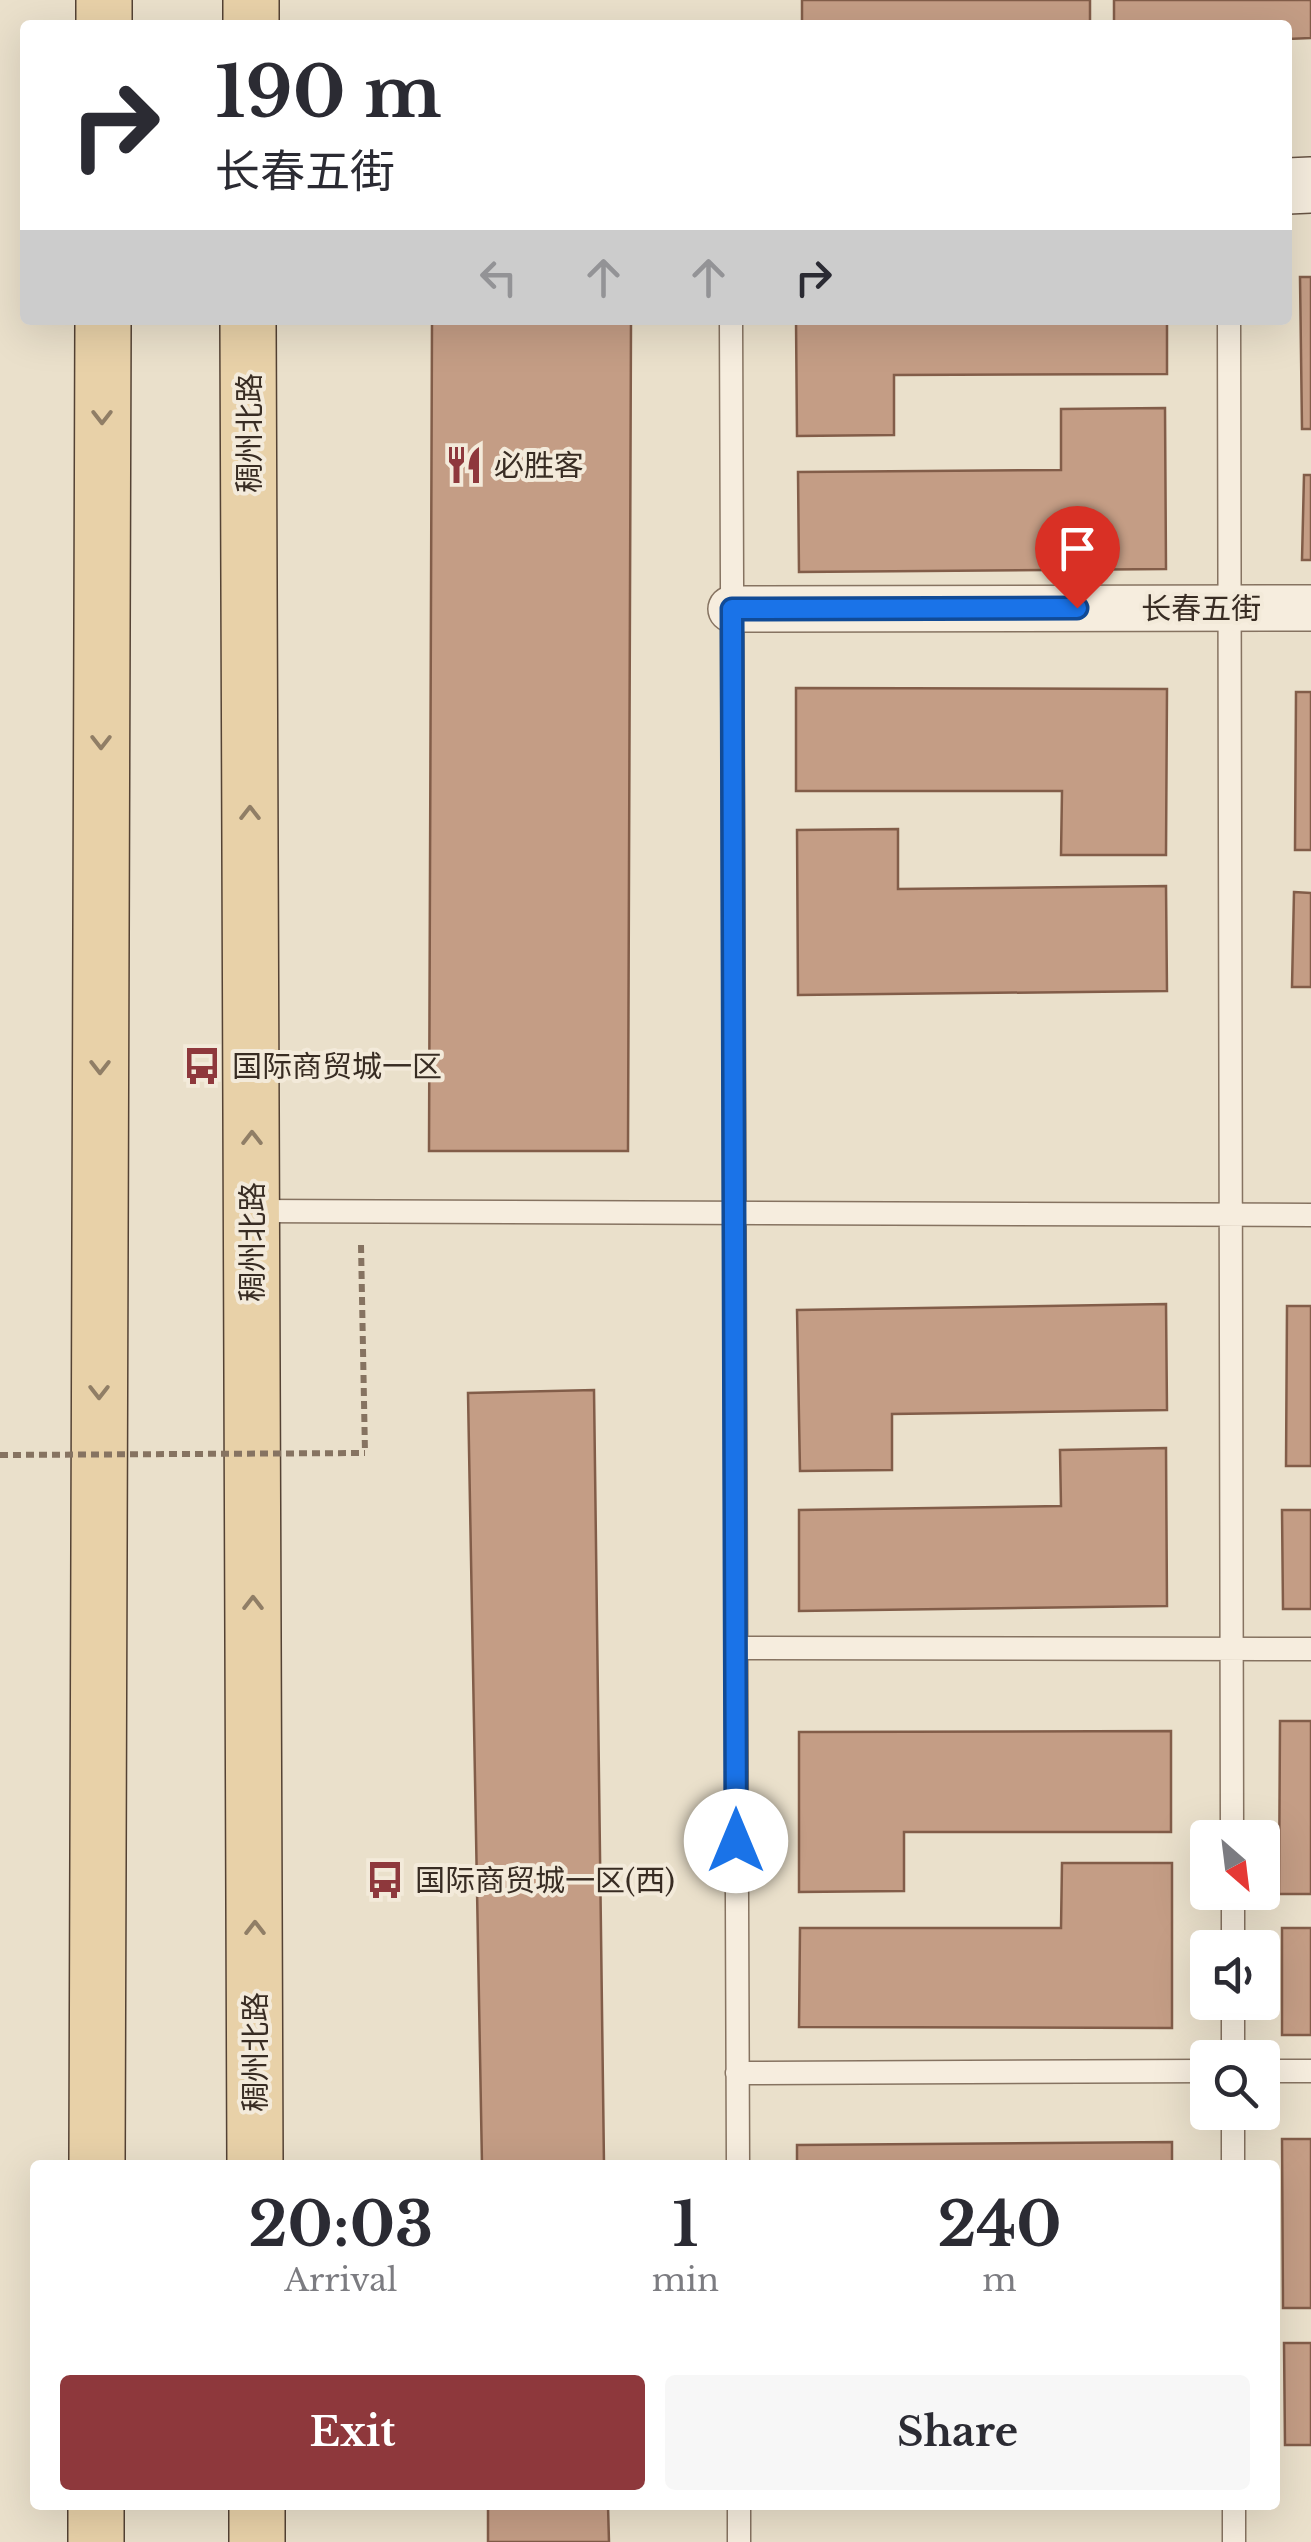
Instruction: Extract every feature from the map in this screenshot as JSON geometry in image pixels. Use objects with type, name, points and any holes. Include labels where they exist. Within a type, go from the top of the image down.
[{"type":"main road","points":[[97,2160],[103,325]]},
{"type":"main road","name":"稠州北路","points":[[248,325],[256,2160]]},
{"type":"main road","points":[[96,2510],[96,2542]]},
{"type":"main road","points":[[256,2510],[257,2542]]},
{"type":"street","name":"长春五街","points":[[732,609],[1311,608]]},
{"type":"lane","points":[[730,325],[738,2160]]},
{"type":"lane","points":[[1229,325],[1232,1820]]},
{"type":"lane","points":[[252,1211],[1311,1214]]},
{"type":"lane","points":[[736,1648],[1311,1649]]},
{"type":"lane","points":[[1280,2071],[1311,2071]]},
{"type":"lane","points":[[738,2073],[1190,2072]]},
{"type":"lane","points":[[1233,2130],[1233,2160]]},
{"type":"lane","points":[[739,2510],[739,2542]]},
{"type":"lane","points":[[1234,2510],[1234,2542]]},
{"type":"path","points":[[0,1456],[365,1454],[361,1212]]},
{"type":"building","points":[[802,0],[1090,0],[1090,20],[802,20]]},
{"type":"building","points":[[1114,0],[1311,0],[1311,38],[1292,39],[1292,20],[1114,20]]},
{"type":"building","points":[[1300,277],[1311,277],[1311,429],[1302,429]]},
{"type":"building","points":[[432,325],[631,325],[628,1151],[429,1151]]},
{"type":"building","points":[[796,325],[1167,325],[1167,374],[894,375],[894,435],[797,436]]},
{"type":"building","points":[[1165,408],[1166,569],[799,572],[798,472],[1061,470],[1061,409]]},
{"type":"building","points":[[1304,475],[1311,475],[1311,560],[1302,560]]},
{"type":"building","points":[[796,688],[1167,689],[1166,855],[1061,855],[1062,791],[796,791]]},
{"type":"building","points":[[1296,692],[1311,692],[1311,850],[1295,850]]},
{"type":"building","points":[[898,829],[898,889],[1166,886],[1167,991],[798,995],[797,830]]},
{"type":"building","points":[[1294,892],[1311,893],[1311,987],[1292,987]]},
{"type":"building","points":[[1166,1304],[1167,1410],[892,1414],[892,1470],[800,1471],[797,1310]]},
{"type":"building","points":[[1287,1306],[1311,1306],[1311,1466],[1286,1466]]},
{"type":"building","points":[[594,1390],[604,2160],[482,2160],[468,1393]]},
{"type":"building","points":[[1166,1448],[1167,1606],[799,1611],[799,1510],[1061,1506],[1060,1450]]},
{"type":"building","points":[[1282,1510],[1311,1510],[1311,1609],[1283,1609]]},
{"type":"building","points":[[1280,1721],[1311,1721],[1311,1894],[1280,1894]]},
{"type":"building","points":[[1171,1731],[1171,1832],[904,1832],[904,1891],[799,1892],[799,1732]]},
{"type":"building","points":[[1062,1863],[1172,1863],[1172,2028],[799,2027],[800,1928],[1061,1928]]},
{"type":"building","points":[[1282,1928],[1311,1928],[1311,2035],[1282,2035]]},
{"type":"building","points":[[1282,2139],[1311,2139],[1311,2308],[1283,2308]]},
{"type":"building","points":[[1172,2142],[1172,2160],[797,2160],[797,2145]]},
{"type":"building","points":[[1284,2343],[1311,2343],[1311,2445],[1285,2445]]},
{"type":"building","points":[[488,2510],[608,2510],[609,2542],[488,2542]]},
{"type":"place","name":"必胜客","points":[[464,465]]},
{"type":"place","name":"国际商贸城一区","points":[[202,1066]]},
{"type":"place","name":"国际商贸城一区(西)","points":[[385,1880]]},
{"type":"route","points":[[736,1841],[732,609],[1077,608]]}]
